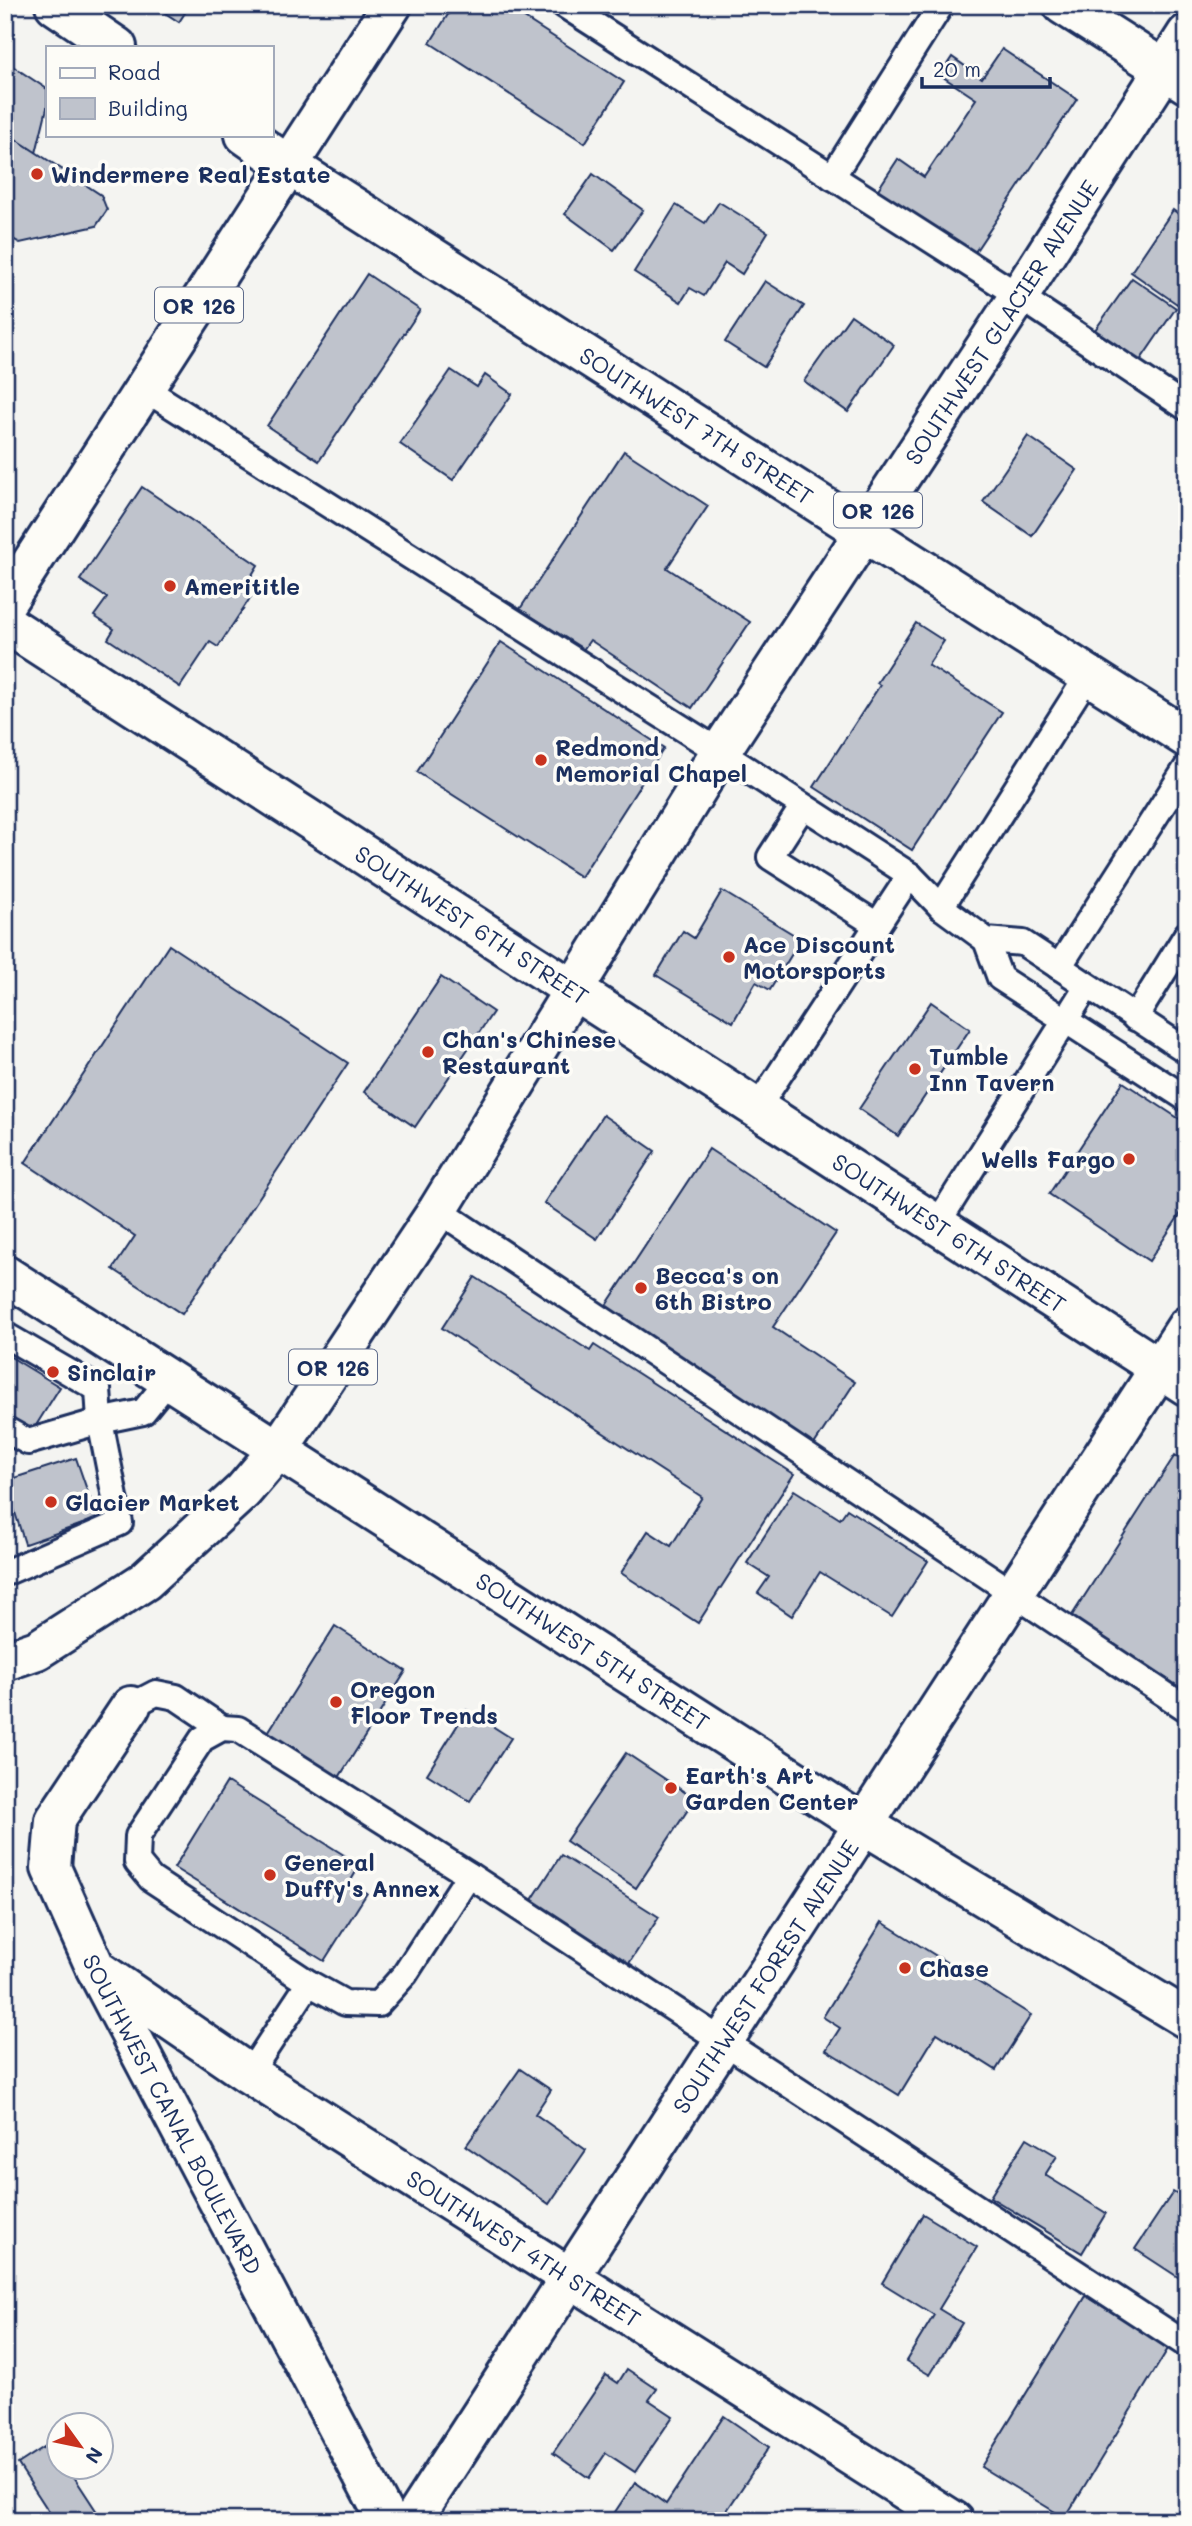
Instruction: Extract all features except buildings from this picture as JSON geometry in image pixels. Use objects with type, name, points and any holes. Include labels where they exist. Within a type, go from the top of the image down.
[{"type":"main road","points":[[55,5],[116,46]]},
{"type":"main road","name":"OR 126","points":[[5,604],[392,5]]},
{"type":"main road","points":[[1063,5],[1175,77]]},
{"type":"main road","name":"SOUTHWEST GLACIER AVENUE","points":[[5,1661],[37,1650],[145,1581],[243,1491],[278,1450],[438,1210],[576,990],[720,752],[864,530],[1019,296],[1175,77],[1187,34]]},
{"type":"main road","name":"SOUTHWEST 7TH STREET","points":[[246,136],[1187,738]]},
{"type":"main road","name":"SOUTHWEST 6TH STREET","points":[[5,623],[1173,1377]]},
{"type":"main road","name":"SOUTHWEST 5TH STREET","points":[[5,1275],[863,1824],[1187,2019]]},
{"type":"main road","name":"SOUTHWEST FOREST AVENUE","points":[[412,2521],[1013,1594],[1173,1377],[1187,1326]]},
{"type":"main road","name":"SOUTHWEST CANAL BOULEVARD","points":[[131,1706],[55,1820],[51,1868],[96,1969],[387,2521]]},
{"type":"main road","name":"SOUTHWEST 4TH STREET","points":[[96,1969],[249,2074],[952,2520]]},
{"type":"lane","points":[[564,5],[1019,296],[1187,408]]},
{"type":"lane","points":[[832,177],[941,5]]},
{"type":"lane","points":[[145,389],[910,875],[941,907],[986,940],[1023,943],[1187,1051]]},
{"type":"lane","points":[[941,907],[1088,674]]},
{"type":"lane","points":[[1059,967],[1187,767]]},
{"type":"lane","points":[[803,806],[770,857],[877,925]]},
{"type":"lane","points":[[758,1107],[910,875]]},
{"type":"lane","points":[[1135,1018],[1187,934]]},
{"type":"lane","points":[[986,940],[1000,978],[1187,1099]]},
{"type":"lane","points":[[937,1224],[1087,986]]},
{"type":"lane","points":[[438,1210],[1187,1709]]},
{"type":"lane","points":[[5,1335],[98,1389],[100,1422],[120,1523],[5,1573]]},
{"type":"lane","points":[[5,1429],[28,1442],[143,1412],[169,1380]]},
{"type":"lane","points":[[131,1706],[156,1693],[176,1697],[222,1728],[238,1729],[469,1875],[1187,2345]]},
{"type":"lane","points":[[222,1728],[202,1739],[138,1836],[137,1862],[151,1880],[309,1983],[345,2003],[378,2004],[405,1974],[469,1875]]},
{"type":"lane","points":[[249,2074],[309,1983]]},
{"type":"place","name":"Windermere Real Estate","points":[[37,174]]},
{"type":"place","name":"Amerititle","points":[[170,586]]},
{"type":"place","name":"Redmond Memorial Chapel","points":[[541,760]]},
{"type":"place","name":"Ace Discount Motorsports","points":[[729,957]]},
{"type":"place","name":"Chan's Chinese Restaurant","points":[[428,1052]]},
{"type":"place","name":"Tumble Inn Tavern","points":[[915,1069]]},
{"type":"place","name":"Wells Fargo","points":[[1129,1159]]},
{"type":"place","name":"Becca's on 6th Bistro","points":[[641,1288]]},
{"type":"place","name":"Sinclair","points":[[53,1372]]},
{"type":"place","name":"Glacier Market","points":[[51,1502]]},
{"type":"place","name":"Oregon Floor Trends","points":[[336,1702]]},
{"type":"place","name":"Earth's Art Garden Center","points":[[671,1788]]},
{"type":"place","name":"General Duffy's Annex","points":[[270,1875]]},
{"type":"place","name":"Chase","points":[[905,1968]]}]
